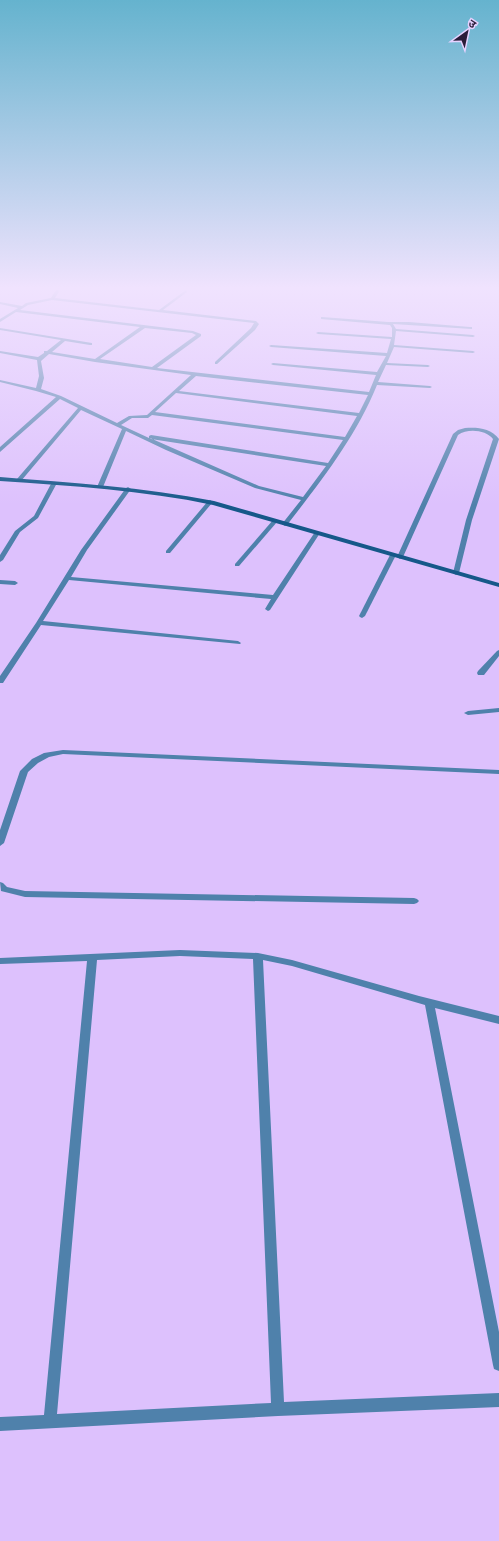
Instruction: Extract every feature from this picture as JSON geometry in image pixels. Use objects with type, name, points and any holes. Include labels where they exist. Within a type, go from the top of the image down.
[{"type":"street","points":[[38,390],[42,380],[39,362]]},
{"type":"street","points":[[102,362],[370,394]]},
{"type":"street","points":[[152,369],[162,362]]},
{"type":"street","points":[[273,364],[379,374]]},
{"type":"street","points":[[285,524],[305,499],[347,439],[361,415],[384,364],[428,366]]},
{"type":"street","points":[[118,424],[131,417],[144,417],[151,413],[195,374]]},
{"type":"street","points":[[0,381],[38,390],[59,397],[257,487],[305,499]]},
{"type":"street","points":[[375,383],[430,387]]},
{"type":"street","points":[[176,392],[361,415]]},
{"type":"street","points":[[0,450],[59,397]]},
{"type":"street","points":[[19,480],[81,407]]},
{"type":"street","points":[[151,413],[347,439]]},
{"type":"street","points":[[100,487],[125,428]]},
{"type":"street","points":[[362,616],[396,556],[456,434],[461,430],[467,429],[492,434],[496,439],[469,520],[456,573]]},
{"type":"street","points":[[142,436],[329,465]]},
{"type":"street","points":[[0,479],[128,489],[183,496],[210,502],[499,585]]},
{"type":"street","points":[[0,560],[18,531],[36,517],[54,483]]},
{"type":"street","points":[[0,680],[39,623],[84,550],[128,489]]},
{"type":"street","points":[[168,552],[210,502]]},
{"type":"street","points":[[237,565],[275,521]]},
{"type":"street","points":[[268,609],[274,597],[317,533]]},
{"type":"street","points":[[66,578],[274,597]]},
{"type":"street","points":[[0,582],[15,583]]},
{"type":"street","points":[[39,623],[238,643]]},
{"type":"street","points":[[481,673],[499,652]]},
{"type":"street","points":[[468,713],[499,710]]},
{"type":"street","points":[[0,843],[24,771],[35,761],[47,756],[64,752],[499,772]]},
{"type":"street","points":[[0,886],[4,889],[25,894],[414,900]]},
{"type":"street","points":[[0,962],[180,953],[258,956],[292,963],[429,1002],[499,1020]]},
{"type":"street","points":[[258,956],[278,1409]]},
{"type":"street","points":[[50,1421],[92,957]]},
{"type":"street","points":[[429,1002],[499,1365]]},
{"type":"street","points":[[0,1424],[278,1409],[499,1400]]}]
